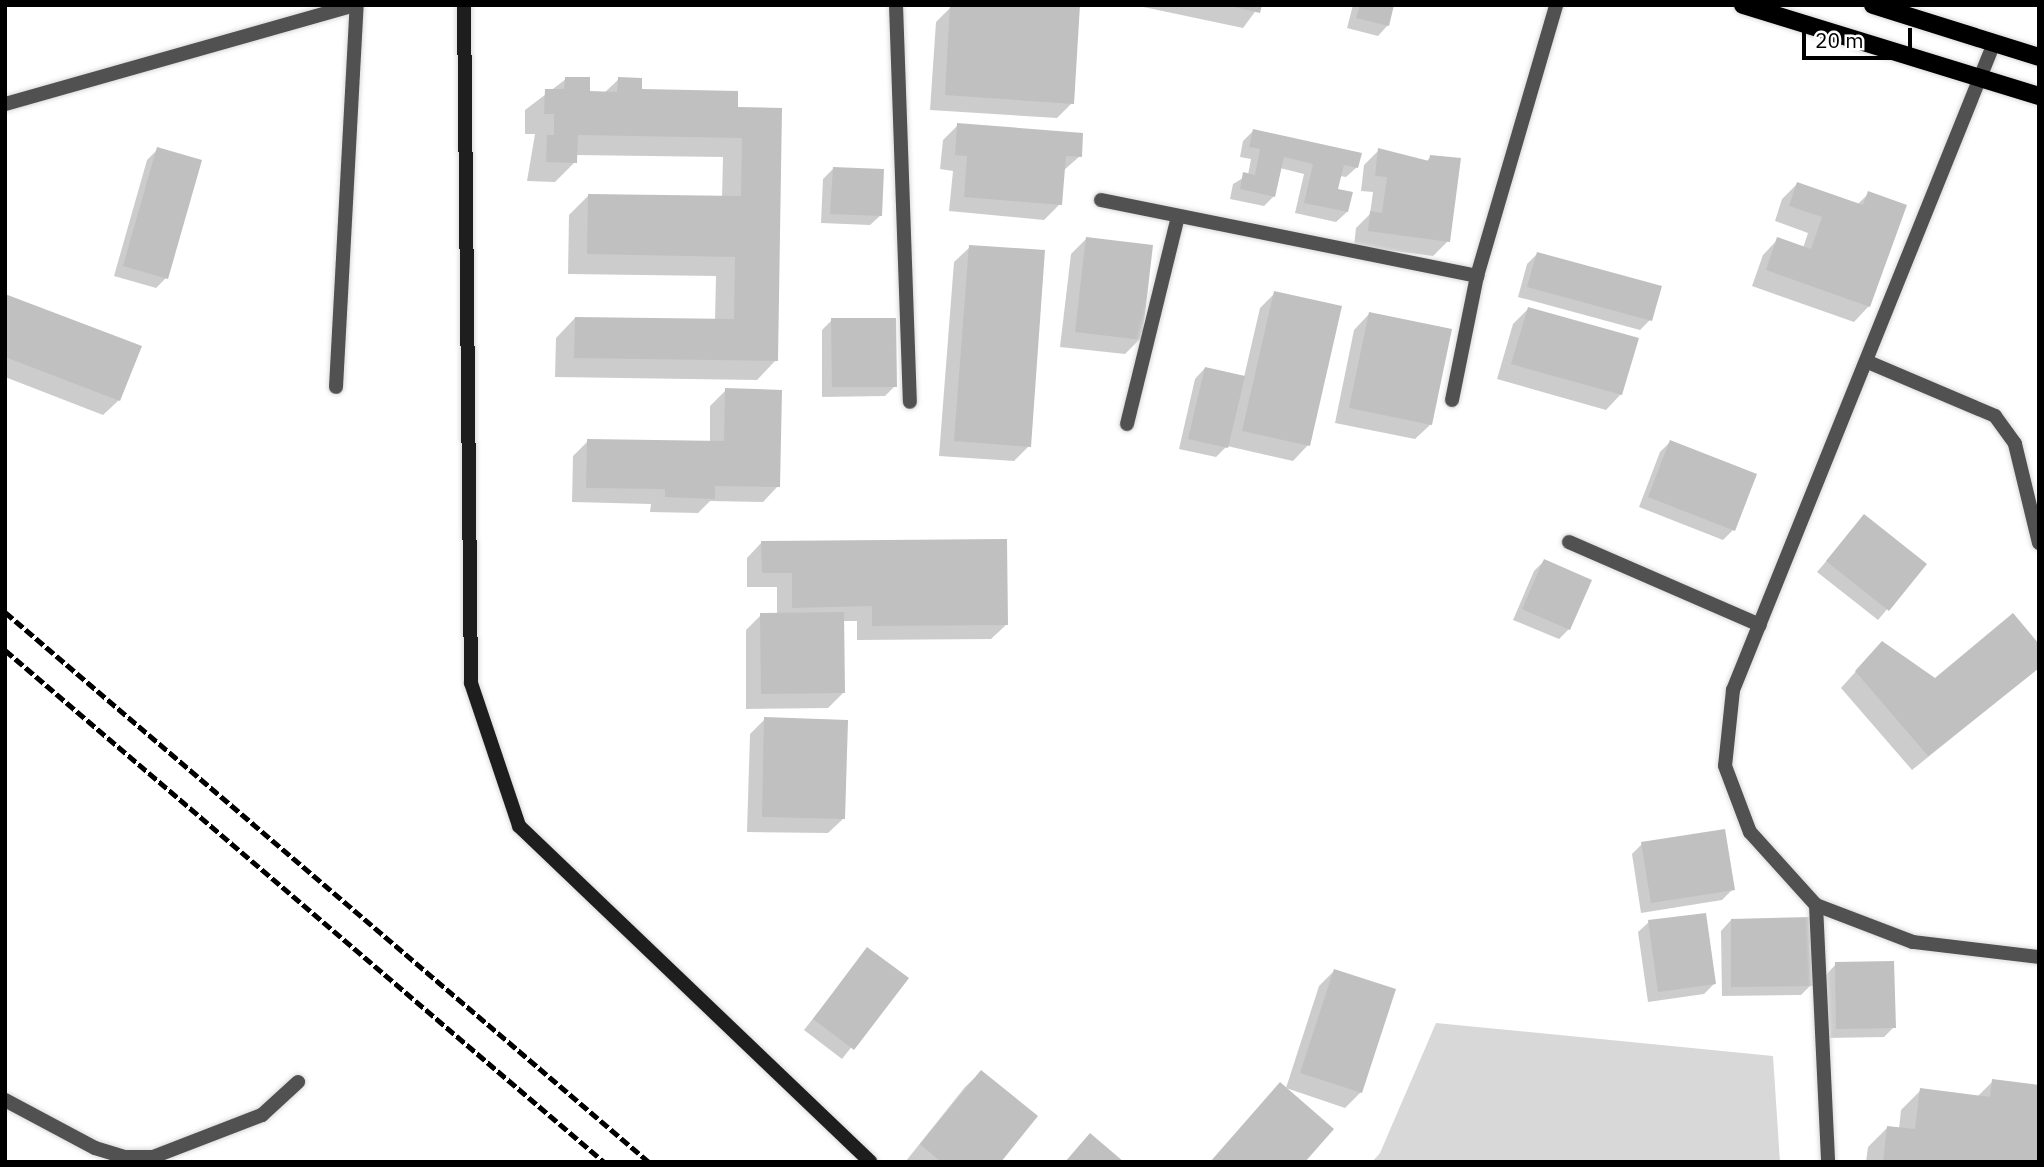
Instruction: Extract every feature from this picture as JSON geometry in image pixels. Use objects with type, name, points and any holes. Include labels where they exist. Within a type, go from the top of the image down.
[{"type":"main road","points":[[464,5],[471,683],[519,826],[870,1162]]},
{"type":"main road","points":[[1873,5],[2039,57]]},
{"type":"main road","points":[[1749,6],[2039,96]]},
{"type":"street","points":[[5,104],[356,5],[336,387]]},
{"type":"street","points":[[896,5],[910,402]]},
{"type":"street","points":[[1452,400],[1477,276],[1556,5]]},
{"type":"street","points":[[1994,43],[1868,362],[1733,690],[1725,766],[1750,832],[1815,905],[1913,942],[2039,957]]},
{"type":"street","points":[[1101,200],[1477,276]]},
{"type":"street","points":[[1127,424],[1178,217]]},
{"type":"street","points":[[1868,362],[1995,416],[2015,444],[2039,543]]},
{"type":"street","points":[[1569,542],[1760,625]]},
{"type":"street","points":[[1815,905],[1828,1162]]},
{"type":"street","points":[[5,1100],[95,1148],[124,1157],[153,1157],[262,1115],[298,1082]]},
{"type":"shaded area","points":[[1436,1023],[1773,1056],[1780,1162],[1372,1162],[1380,1153]]},
{"type":"building","points":[[950,5],[1080,5],[1074,104],[945,95]]},
{"type":"building","points":[[1226,5],[1262,5],[1260,13]]},
{"type":"building","points":[[1360,5],[1394,5],[1389,26],[1356,18]]},
{"type":"building","points":[[565,77],[590,77],[590,91],[617,92],[618,77],[642,78],[642,89],[738,91],[738,107],[782,108],[778,361],[574,358],[575,317],[734,319],[735,257],[587,254],[588,194],[741,196],[742,138],[578,135],[577,163],[546,162],[547,135],[554,135],[554,114],[544,114],[545,89],[564,89]]},
{"type":"building","points":[[957,123],[1083,133],[1082,157],[1066,156],[1062,205],[964,197],[967,156],[955,155]]},
{"type":"building","points":[[1253,129],[1362,153],[1358,168],[1344,165],[1338,189],[1353,192],[1348,212],[1304,203],[1313,164],[1284,157],[1275,197],[1240,189],[1243,172],[1255,175],[1260,149],[1249,147]]},
{"type":"building","points":[[157,147],[202,160],[168,279],[123,266]]},
{"type":"building","points":[[1378,148],[1429,161],[1430,155],[1461,158],[1450,242],[1368,231],[1370,211],[1382,213],[1387,177],[1375,176]]},
{"type":"building","points":[[833,167],[884,169],[882,216],[830,214]]},
{"type":"building","points":[[1797,182],[1863,205],[1868,191],[1907,205],[1870,307],[1766,270],[1777,237],[1811,249],[1822,217],[1789,206]]},
{"type":"building","points":[[1086,237],[1153,245],[1142,340],[1075,332]]},
{"type":"building","points":[[969,245],[1045,250],[1031,447],[954,441]]},
{"type":"building","points":[[1537,252],[1662,286],[1652,321],[1527,287]]},
{"type":"building","points":[[1274,291],[1342,306],[1310,446],[1242,431]]},
{"type":"building","points":[[5,294],[142,346],[120,401],[5,357]]},
{"type":"building","points":[[1528,307],[1639,338],[1622,395],[1511,364]]},
{"type":"building","points":[[1369,312],[1452,329],[1432,425],[1349,408]]},
{"type":"building","points":[[831,318],[896,318],[897,387],[832,387]]},
{"type":"building","points":[[1205,367],[1245,376],[1228,448],[1188,439]]},
{"type":"building","points":[[725,388],[782,390],[780,487],[715,486],[715,499],[665,497],[665,489],[586,488],[587,439],[724,441]]},
{"type":"building","points":[[1670,440],[1757,474],[1735,531],[1648,497]]},
{"type":"building","points":[[1864,514],[1927,564],[1889,611],[1826,561]]},
{"type":"building","points":[[1007,539],[1008,625],[872,626],[872,606],[792,608],[792,573],[762,573],[761,541]]},
{"type":"building","points":[[1544,559],[1592,580],[1570,630],[1522,609]]},
{"type":"building","points":[[844,612],[845,693],[761,694],[760,613]]},
{"type":"building","points":[[2013,613],[2039,644],[2039,668],[1928,756],[1855,671],[1882,641],[1935,678]]},
{"type":"building","points":[[764,717],[848,720],[845,819],[762,817]]},
{"type":"building","points":[[1725,829],[1735,890],[1651,903],[1641,842]]},
{"type":"building","points":[[1706,913],[1716,984],[1658,992],[1648,920]]},
{"type":"building","points":[[1812,917],[1813,986],[1731,987],[1731,919]]},
{"type":"building","points":[[867,947],[909,978],[854,1050],[813,1019]]},
{"type":"building","points":[[1894,961],[1896,1028],[1836,1029],[1835,962]]},
{"type":"building","points":[[1334,969],[1396,989],[1362,1093],[1300,1073]]},
{"type":"building","points":[[981,1070],[1038,1116],[1001,1162],[941,1162],[920,1144]]},
{"type":"building","points":[[1992,1079],[2039,1085],[2039,1162],[1883,1162],[1887,1126],[1915,1129],[1920,1088],[1990,1097]]},
{"type":"building","points":[[1280,1082],[1334,1129],[1305,1162],[1210,1162]]},
{"type":"building","points":[[1090,1133],[1124,1162],[1065,1162]]},
{"type":"railway","points":[[5,612],[649,1162]]},
{"type":"railway","points":[[5,650],[604,1162]]}]
